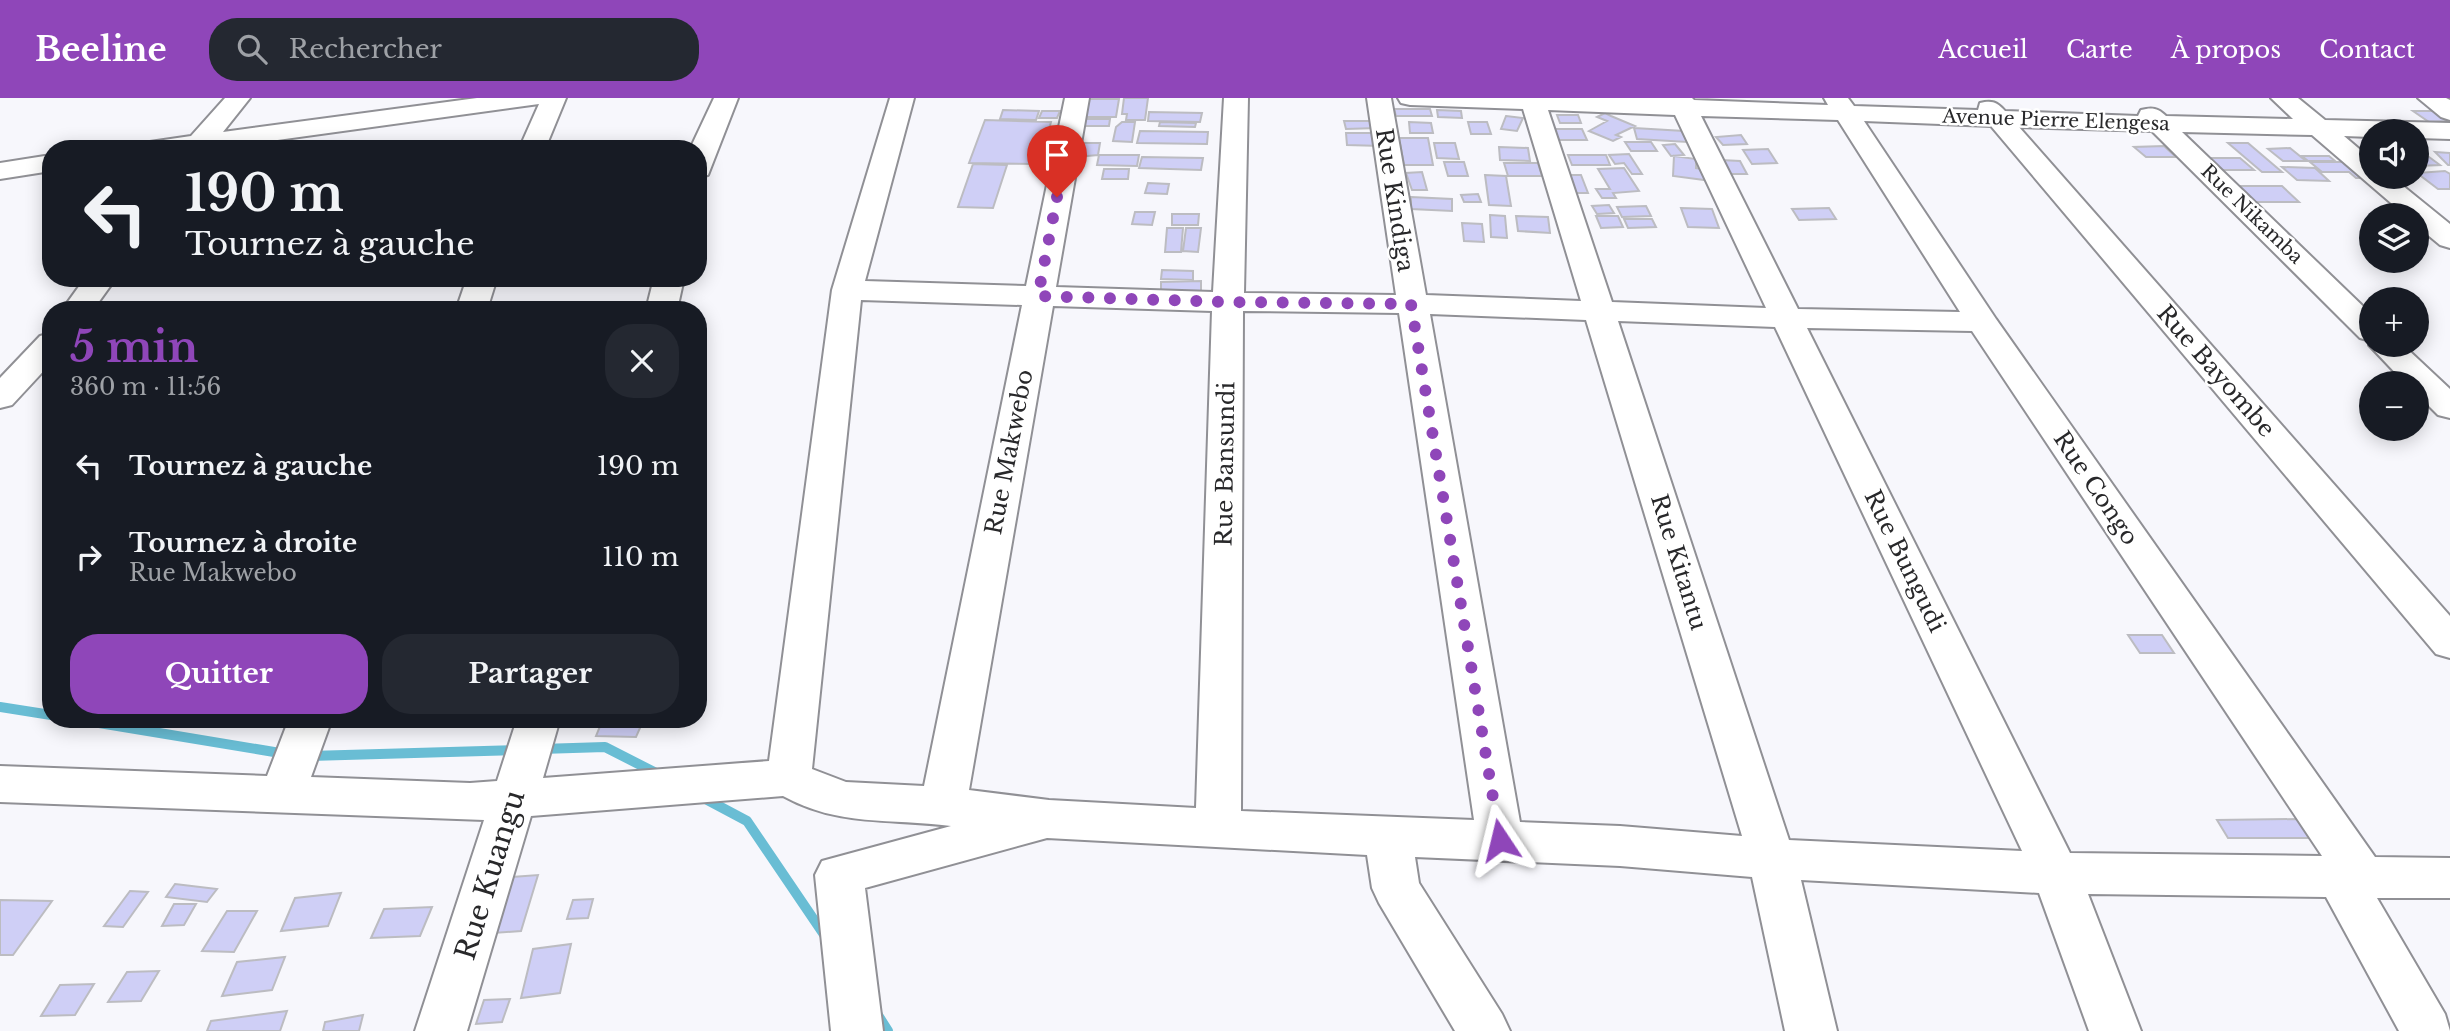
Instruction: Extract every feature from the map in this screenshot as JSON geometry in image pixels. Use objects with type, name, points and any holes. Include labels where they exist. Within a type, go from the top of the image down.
[{"type":"street","points":[[200,140],[238,98]]},
{"type":"street","points":[[232,140],[533,98]]},
{"type":"street","points":[[536,140],[554,98]]},
{"type":"street","points":[[707,140],[726,98]]},
{"type":"street","points":[[789,778],[847,290],[902,98]]},
{"type":"street","name":"Rue Makwebo","points":[[943,806],[1077,98]]},
{"type":"street","name":"Rue Bansundi","points":[[1217,829],[1228,302],[1236,98]]},
{"type":"street","name":"Rue Kindiga","points":[[1379,98],[1500,840]]},
{"type":"street","name":"Avenue Pierre Elengesa","points":[[1410,98],[1990,108],[2160,124],[2450,131]]},
{"type":"street","name":"Rue Nikamba","points":[[2133,98],[2359,319]]},
{"type":"street","points":[[2283,98],[2359,162]]},
{"type":"street","points":[[2430,98],[2450,112]]},
{"type":"street","name":"Rue Kitantu","points":[[1533,100],[1772,859],[1811,1031]]},
{"type":"street","name":"Rue Bungudi","points":[[1682,103],[2056,873],[2115,1031]]},
{"type":"street","name":"Rue Congo","points":[[1841,105],[2349,874],[2427,1031]]},
{"type":"street","name":"Rue Bayombe","points":[[1990,108],[2450,643]]},
{"type":"street","points":[[0,171],[42,164]]},
{"type":"street","points":[[2390,189],[2450,239]]},
{"type":"street","points":[[847,290],[1982,322]]},
{"type":"street","points":[[0,398],[42,352]]},
{"type":"street","points":[[2397,357],[2450,408]]},
{"type":"street","points":[[282,794],[308,728]]},
{"type":"street","name":"Rue Kuangu","points":[[441,1031],[537,728]]},
{"type":"street","points":[[0,784],[470,802],[789,778],[813,790],[846,801],[943,806],[1049,819],[1388,838],[1619,846],[1772,859],[2056,873],[2450,877]]},
{"type":"street","points":[[857,1031],[839,875],[1049,819]]},
{"type":"street","points":[[1388,838],[1396,888],[1483,1031]]},
{"type":"building","points":[[1124,98],[1148,98],[1145,120],[1126,120],[1127,114],[1122,114]]},
{"type":"building","points":[[1085,99],[1119,99],[1116,117],[1081,117]]},
{"type":"building","points":[[1394,109],[1430,109],[1432,116],[1396,116]]},
{"type":"building","points":[[1003,110],[1039,111],[1036,120],[1000,119]]},
{"type":"building","points":[[1437,110],[1461,111],[1462,118],[1438,117]]},
{"type":"building","points":[[1042,111],[1060,111],[1057,118],[1039,118]]},
{"type":"building","points":[[2413,111],[2437,111],[2450,121],[2429,122],[2429,119]]},
{"type":"building","points":[[1149,112],[1202,113],[1200,122],[1148,121]]},
{"type":"building","points":[[1605,113],[1635,126],[1616,135],[1621,137],[1613,141],[1589,131],[1607,121],[1597,117]]},
{"type":"building","points":[[1557,115],[1578,115],[1581,123],[1560,123]]},
{"type":"building","points":[[1506,116],[1523,118],[1517,131],[1501,129]]},
{"type":"building","points":[[1080,119],[1110,119],[1109,126],[1078,126]]},
{"type":"building","points":[[985,120],[1051,122],[1039,164],[969,163]]},
{"type":"building","points":[[1344,121],[1375,121],[1377,128],[1346,129]]},
{"type":"building","points":[[1122,122],[1135,122],[1132,142],[1113,141],[1116,127]]},
{"type":"building","points":[[1160,122],[1196,123],[1195,127],[1159,126]]},
{"type":"building","points":[[1409,122],[1431,123],[1433,133],[1410,133]]},
{"type":"building","points":[[1468,122],[1487,122],[1491,134],[1471,134]]},
{"type":"building","points":[[1634,128],[1684,131],[1687,142],[1637,139]]},
{"type":"building","points":[[1553,129],[1582,129],[1587,140],[1559,140]]},
{"type":"building","points":[[1140,131],[1208,132],[1207,144],[1137,143]]},
{"type":"building","points":[[1346,133],[1380,133],[1381,146],[1347,145]]},
{"type":"building","points":[[1741,135],[1747,144],[1723,145],[1716,137]]},
{"type":"building","points":[[1399,138],[1428,138],[1433,165],[1404,165]]},
{"type":"building","points":[[1625,142],[1651,142],[1657,151],[1631,151]]},
{"type":"building","points":[[1079,143],[1100,143],[1098,155],[1076,157]]},
{"type":"building","points":[[1434,143],[1455,143],[1459,159],[1437,158]]},
{"type":"building","points":[[2228,143],[2248,143],[2282,172],[2262,172]]},
{"type":"building","points":[[1675,144],[1684,155],[1671,156],[1663,145]]},
{"type":"building","points":[[2164,146],[2176,157],[2146,157],[2134,147]]},
{"type":"building","points":[[1499,147],[1528,148],[1530,161],[1500,160]]},
{"type":"building","points":[[2290,148],[2306,161],[2283,161],[2268,149]]},
{"type":"building","points":[[1768,149],[1777,163],[1752,164],[1743,150]]},
{"type":"building","points":[[2435,152],[2450,153],[2450,165],[2448,165]]},
{"type":"building","points":[[1629,154],[1642,174],[1632,174],[1624,163],[1615,164],[1609,155]]},
{"type":"building","points":[[1099,155],[1139,155],[1137,166],[1097,165]]},
{"type":"building","points":[[1568,155],[1606,155],[1610,165],[1572,165]]},
{"type":"building","points":[[1674,156],[1696,159],[1696,168],[1712,170],[1712,181],[1673,176]]},
{"type":"building","points":[[2302,156],[2329,156],[2335,161],[2308,161]]},
{"type":"building","points":[[1142,157],[1203,158],[1201,170],[1139,168]]},
{"type":"building","points":[[2429,157],[2440,165],[2429,165]]},
{"type":"building","points":[[2202,158],[2240,158],[2254,170],[2216,170]]},
{"type":"building","points":[[1721,160],[1740,161],[1747,174],[1728,174]]},
{"type":"building","points":[[1444,162],[1464,162],[1468,176],[1448,176]]},
{"type":"building","points":[[2310,162],[2352,162],[2359,168],[2359,178],[2349,172],[2322,172]]},
{"type":"building","points":[[1504,163],[1538,163],[1542,176],[1508,176]]},
{"type":"building","points":[[973,164],[1007,165],[993,208],[958,207]]},
{"type":"building","points":[[2282,167],[2315,168],[2329,181],[2297,180]]},
{"type":"building","points":[[1624,168],[1639,191],[1613,193],[1616,198],[1602,198],[1596,189],[1610,189],[1598,169]]},
{"type":"building","points":[[1104,169],[1129,169],[1128,179],[1102,179]]},
{"type":"building","points":[[2445,171],[2450,174],[2450,189],[2438,189],[2429,182],[2429,172]]},
{"type":"building","points":[[1422,172],[1427,190],[1412,190],[1406,173]]},
{"type":"building","points":[[1485,175],[1506,176],[1511,206],[1489,205]]},
{"type":"building","points":[[1568,175],[1581,175],[1588,193],[1575,193]]},
{"type":"building","points":[[1148,183],[1169,184],[1167,194],[1145,193]]},
{"type":"building","points":[[2231,186],[2282,186],[2299,202],[2248,202]]},
{"type":"building","points":[[1478,194],[1481,202],[1464,202],[1461,195]]},
{"type":"building","points":[[1411,197],[1452,199],[1452,211],[1411,209]]},
{"type":"building","points":[[1609,205],[1614,213],[1597,214],[1592,206]]},
{"type":"building","points":[[1646,206],[1651,216],[1622,217],[1617,207]]},
{"type":"building","points":[[1681,208],[1712,209],[1719,228],[1688,227]]},
{"type":"building","points":[[1829,208],[1836,219],[1799,220],[1792,209]]},
{"type":"building","points":[[1135,212],[1155,212],[1152,225],[1132,224]]},
{"type":"building","points":[[1172,214],[1199,214],[1198,225],[1172,225]]},
{"type":"building","points":[[1490,215],[1505,216],[1507,238],[1491,237]]},
{"type":"building","points":[[1516,216],[1548,217],[1550,233],[1518,231]]},
{"type":"building","points":[[1596,216],[1618,216],[1623,227],[1601,228]]},
{"type":"building","points":[[1624,219],[1652,219],[1656,227],[1628,228]]},
{"type":"building","points":[[1462,223],[1482,224],[1484,242],[1464,241]]},
{"type":"building","points":[[1167,228],[1183,228],[1181,252],[1165,252]]},
{"type":"building","points":[[1186,228],[1201,228],[1198,252],[1183,251]]},
{"type":"building","points":[[1162,270],[1193,271],[1193,280],[1161,279]]},
{"type":"building","points":[[1201,281],[1201,292],[1161,292],[1161,282]]},
{"type":"building","points":[[2128,635],[2162,635],[2174,653],[2140,653]]},
{"type":"building","points":[[599,728],[640,728],[636,737],[596,736]]},
{"type":"building","points":[[2298,819],[2311,838],[2228,838],[2217,820]]},
{"type":"building","points":[[538,875],[521,931],[494,933],[512,877]]},
{"type":"building","points":[[175,884],[217,889],[207,902],[166,897]]},
{"type":"building","points":[[130,891],[148,892],[123,927],[104,926]]},
{"type":"building","points":[[341,893],[328,926],[281,931],[295,898]]},
{"type":"building","points":[[593,899],[588,918],[567,919],[573,900]]},
{"type":"building","points":[[0,900],[52,901],[13,955],[0,955]]},
{"type":"building","points":[[174,904],[196,904],[184,925],[162,926]]},
{"type":"building","points":[[432,907],[420,936],[371,938],[384,909]]},
{"type":"building","points":[[227,911],[257,911],[234,952],[202,951]]},
{"type":"building","points":[[571,944],[560,993],[521,998],[533,949]]},
{"type":"building","points":[[285,957],[272,990],[222,996],[237,962]]},
{"type":"building","points":[[159,971],[141,1001],[108,1002],[127,972]]},
{"type":"building","points":[[94,984],[75,1015],[41,1016],[60,985]]},
{"type":"building","points":[[510,999],[502,1022],[476,1024],[484,1000]]},
{"type":"building","points":[[287,1011],[280,1031],[207,1031],[211,1021]]},
{"type":"building","points":[[363,1015],[359,1031],[323,1031],[325,1022]]},
{"type":"waterway","points":[[0,707],[42,714]]},
{"type":"waterway","points":[[129,728],[286,754]]},
{"type":"waterway","points":[[541,749],[605,747],[660,775]]},
{"type":"waterway","points":[[310,756],[516,750]]},
{"type":"waterway","points":[[700,796],[747,821],[827,939]]},
{"type":"waterway","points":[[876,1012],[888,1031]]},
{"type":"route","points":[[1057,197],[1038,296],[1411,304],[1500,840]]}]
